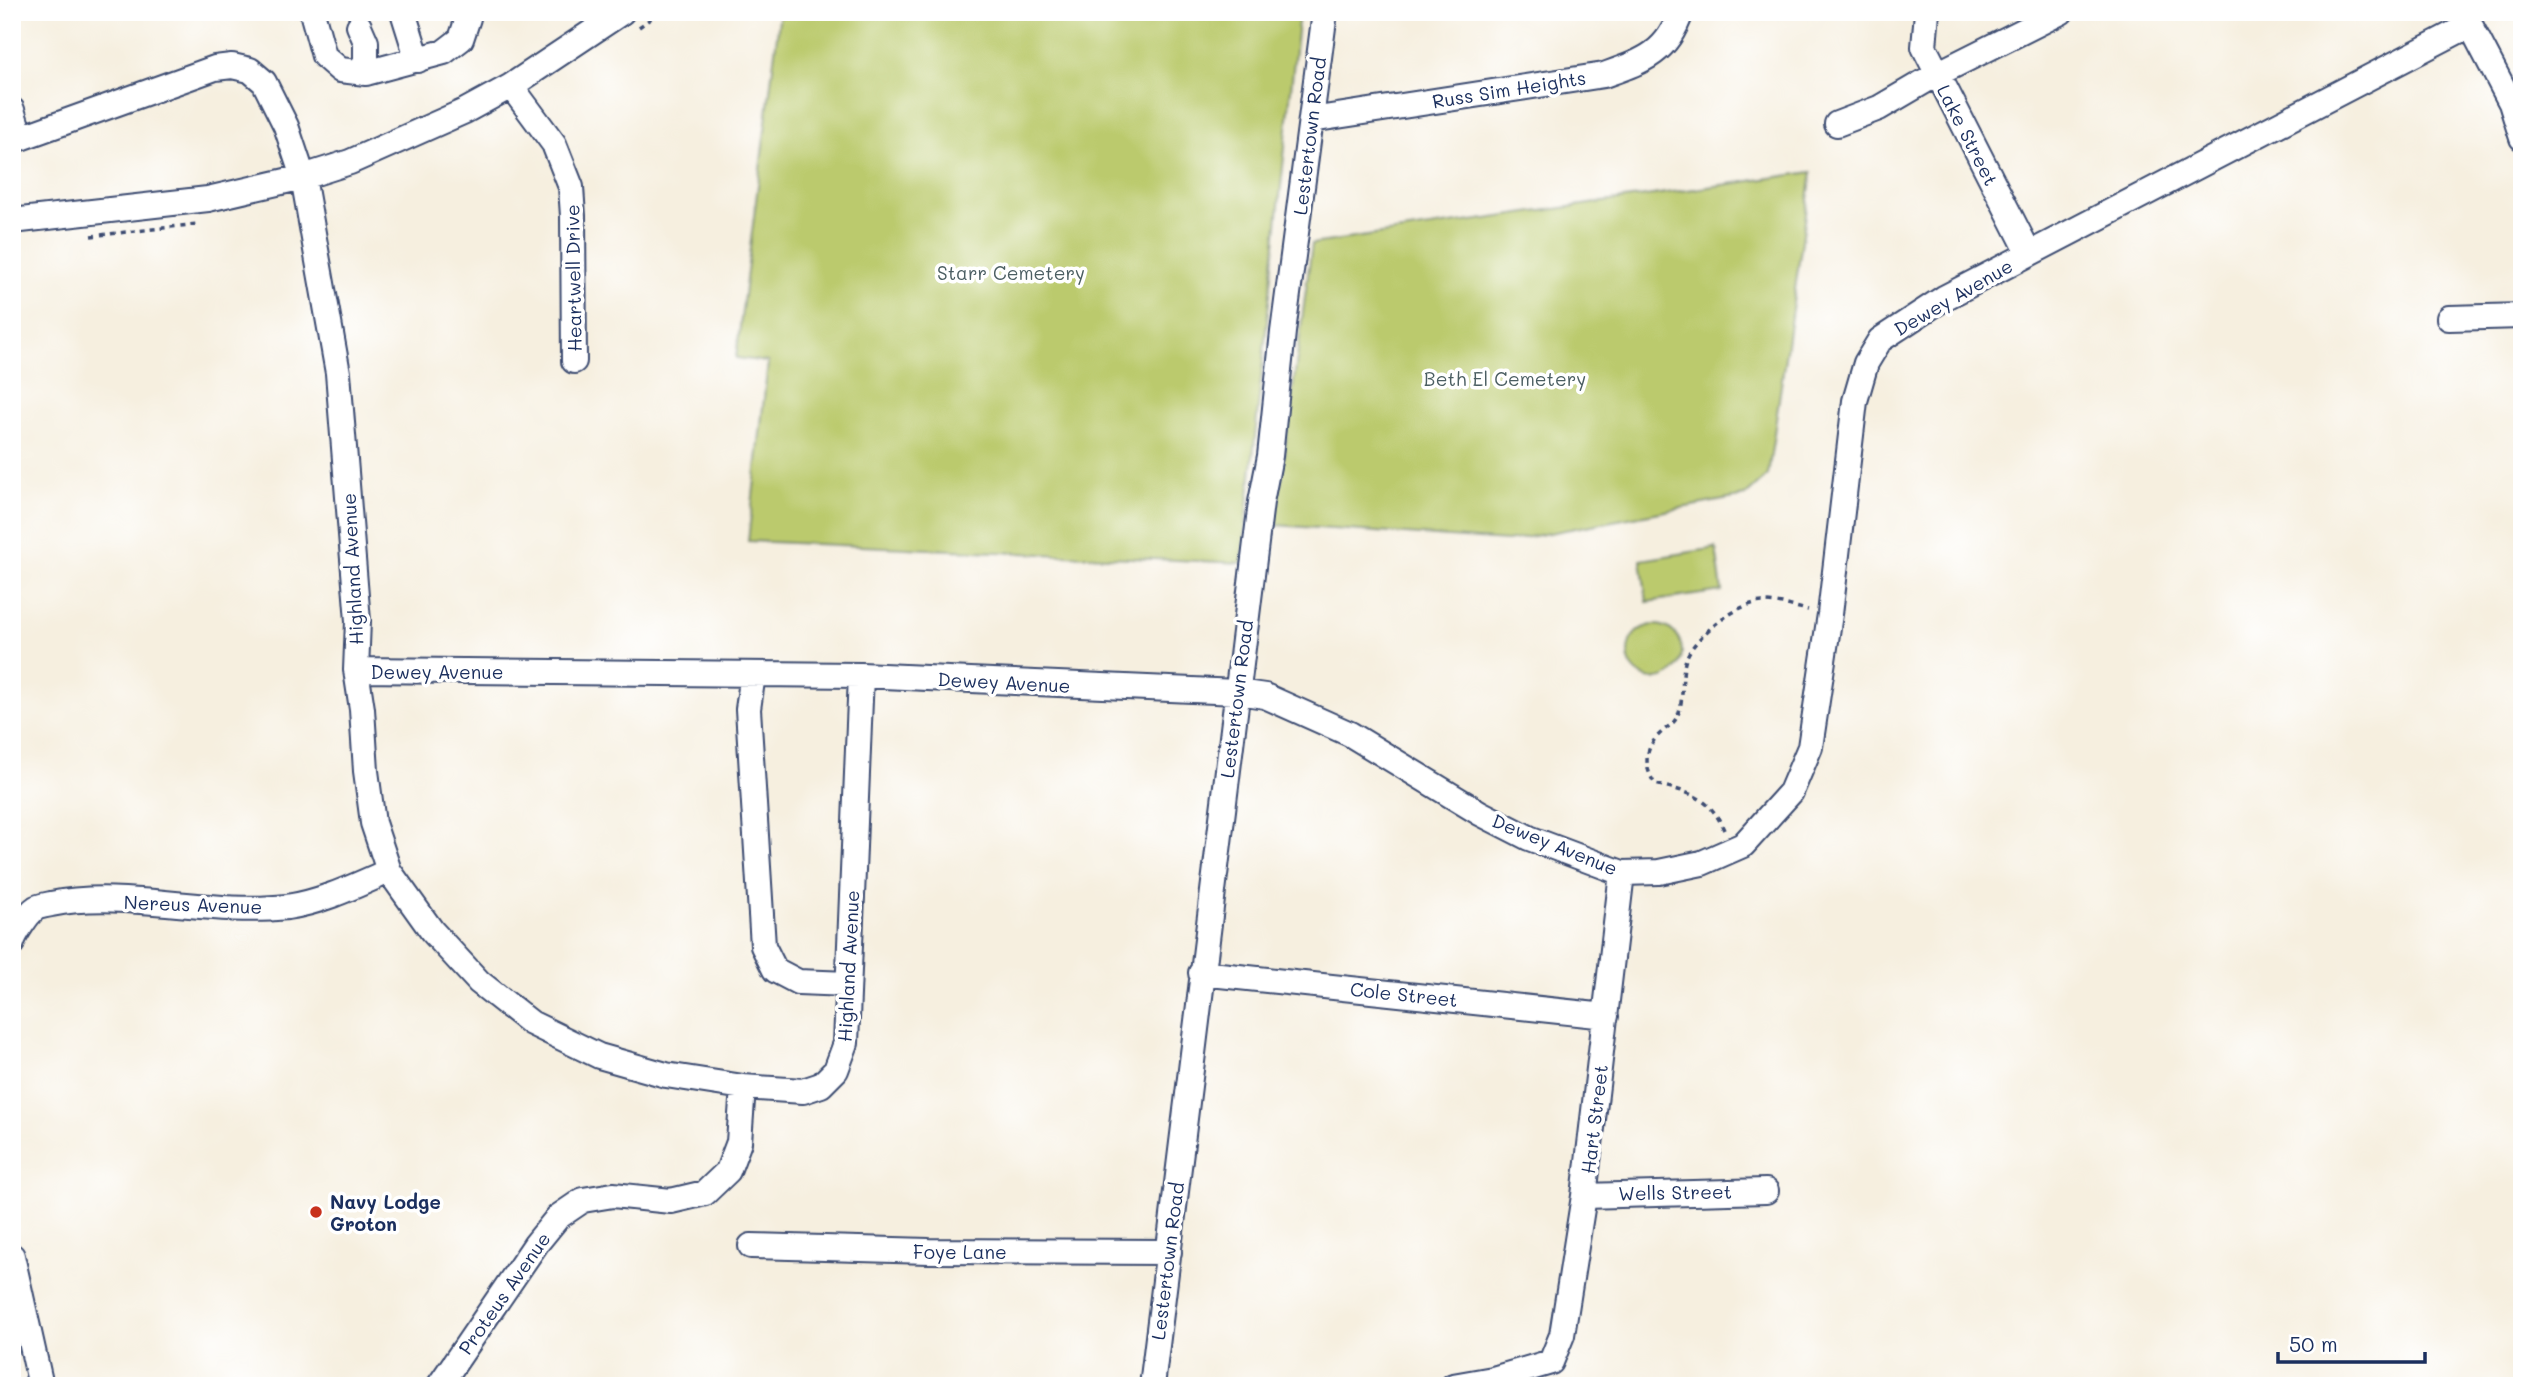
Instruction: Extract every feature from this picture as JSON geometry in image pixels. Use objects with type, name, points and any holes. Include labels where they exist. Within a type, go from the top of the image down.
[{"type":"street","points":[[312,12],[324,56],[340,70],[366,73],[444,52],[461,39],[468,18],[467,12]]},
{"type":"street","points":[[403,12],[418,60]]},
{"type":"street","points":[[12,221],[208,199],[303,177],[349,162],[464,111],[511,86],[622,12]]},
{"type":"street","name":"Lestertown Road","points":[[1152,1386],[1201,973],[1261,502],[1270,456],[1325,12]]},
{"type":"street","name":"Russ Sim Heights","points":[[1311,120],[1604,75],[1636,63],[1660,49],[1675,32],[1681,12]]},
{"type":"street","name":"Lake Street","points":[[1927,12],[1924,47],[2029,253]]},
{"type":"street","points":[[1837,124],[1879,108],[1937,74],[2061,12]]},
{"type":"street","points":[[2467,19],[2511,103],[2522,138]]},
{"type":"street","name":"Dewey Avenue","points":[[356,670],[861,675],[1237,692],[1265,696],[1350,734],[1492,820],[1529,838],[1622,873],[1659,872],[1702,863],[1743,845],[1791,792],[1810,747],[1830,614],[1855,401],[1866,363],[1880,340],[1944,298],[2467,19]]},
{"type":"street","points":[[359,26],[366,42],[366,73]]},
{"type":"street","name":"Highland Avenue","points":[[17,139],[215,68],[232,66],[250,70],[264,82],[286,127],[303,177],[338,373],[358,621],[356,670],[373,822],[388,871],[432,930],[479,982],[531,1023],[599,1056],[666,1075],[743,1087],[803,1091],[821,1085],[836,1070],[846,1042],[861,675]]},
{"type":"street","name":"Heartwell Drive","points":[[511,86],[555,144],[570,187],[573,216],[574,361]]},
{"type":"street","points":[[12,110],[17,139]]},
{"type":"street","points":[[2449,318],[2522,316]]},
{"type":"street","points":[[753,674],[748,709],[763,946],[775,970],[798,982],[848,984]]},
{"type":"street","name":"Nereus Avenue","points":[[12,943],[14,935],[36,908],[68,901],[236,909],[289,907],[341,892],[388,871]]},
{"type":"street","name":"Hart Street","points":[[1454,1386],[1493,1379],[1551,1362],[1562,1335],[1584,1196],[1622,873]]},
{"type":"street","name":"Cole Street","points":[[1201,973],[1606,1016]]},
{"type":"street","name":"Proteus Avenue","points":[[439,1386],[536,1244],[558,1217],[583,1200],[613,1195],[671,1201],[705,1193],[728,1171],[739,1142],[743,1087]]},
{"type":"street","name":"Wells Street","points":[[1584,1196],[1766,1191]]},
{"type":"street","name":"Foye Lane","points":[[751,1246],[929,1251],[1169,1252]]},
{"type":"street","points":[[12,1256],[41,1386]]},
{"type":"path","points":[[1729,851],[1716,811],[1691,792],[1655,783],[1647,772],[1645,762],[1654,740],[1674,723],[1679,713],[1682,676],[1687,656],[1707,631],[1747,604],[1764,601],[1830,614]]},
{"type":"green space","name":"Starr Cemetery","points":[[780,12],[1299,12],[1242,563],[748,541],[768,362],[736,358]]},
{"type":"green space","name":"Beth El Cemetery","points":[[1812,172],[1768,475],[1745,496],[1507,541],[1275,525],[1312,244]]},
{"type":"green space","points":[[1716,548],[1722,591],[1647,602],[1641,560]]},
{"type":"green space","points":[[1655,625],[1674,633],[1682,652],[1674,671],[1655,679],[1636,671],[1628,652],[1636,633]]},
{"type":"place","name":"Navy Lodge Groton","points":[[316,1212]]}]
